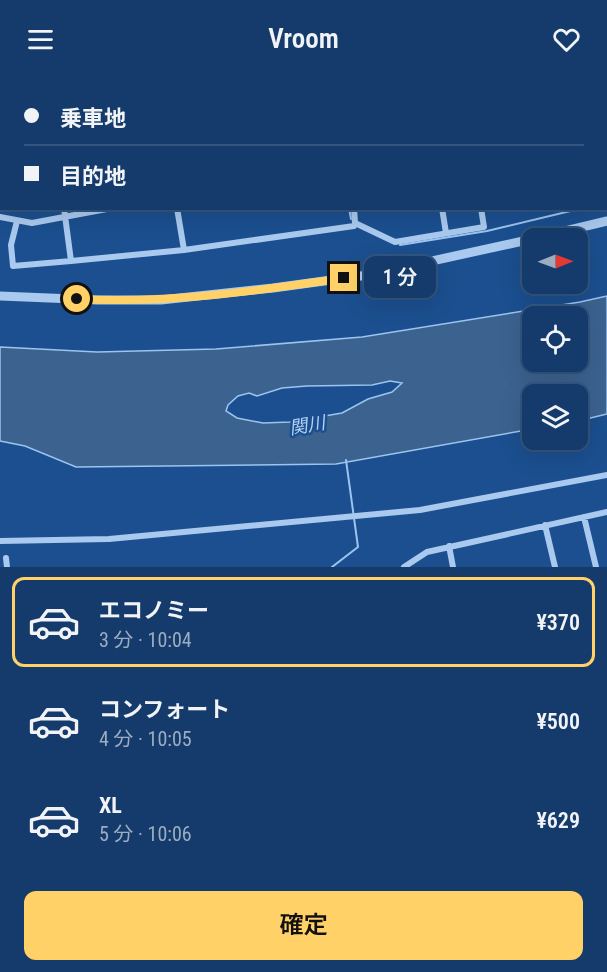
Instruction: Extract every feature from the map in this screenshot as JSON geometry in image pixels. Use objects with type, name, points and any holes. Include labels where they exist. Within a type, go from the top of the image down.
[{"type":"street","points":[[64,210],[71,261]]},
{"type":"street","points":[[0,217],[32,223],[102,210]]},
{"type":"street","points":[[177,210],[184,250]]},
{"type":"street","points":[[354,210],[355,223]]},
{"type":"street","points":[[442,210],[446,233]]},
{"type":"street","points":[[355,223],[395,242],[484,227],[481,210]]},
{"type":"street","points":[[17,221],[11,245],[13,266],[184,250],[354,226],[355,223]]},
{"type":"street","points":[[579,228],[607,221]]},
{"type":"street","points":[[0,296],[161,300],[368,275],[522,242]]},
{"type":"street","points":[[0,541],[109,539],[420,510],[607,475]]},
{"type":"street","points":[[404,567],[427,552],[448,546],[607,512]]},
{"type":"street","points":[[584,517],[596,567]]},
{"type":"street","points":[[545,525],[555,567]]},
{"type":"street","points":[[448,546],[453,567]]},
{"type":"street","points":[[6,558],[7,567]]},
{"type":"water","name":"関川","points":[[607,296],[607,414],[588,419],[588,384],[522,384],[522,431],[336,464],[76,467],[25,446],[0,441],[0,347],[97,352],[216,349],[362,337],[522,311],[522,372],[588,372],[588,306],[555,306]],"holes":[[[390,381],[402,383],[392,392],[368,399],[342,413],[290,422],[263,423],[237,418],[226,411],[228,405],[238,396],[249,393],[257,396],[282,388],[372,385]]]},
{"type":"waterway","points":[[349,210],[351,219]]},
{"type":"waterway","points":[[400,245],[487,231],[575,210]]},
{"type":"waterway","points":[[332,567],[358,547],[346,460]]},
{"type":"route","points":[[77,299],[161,300],[344,278]]}]
